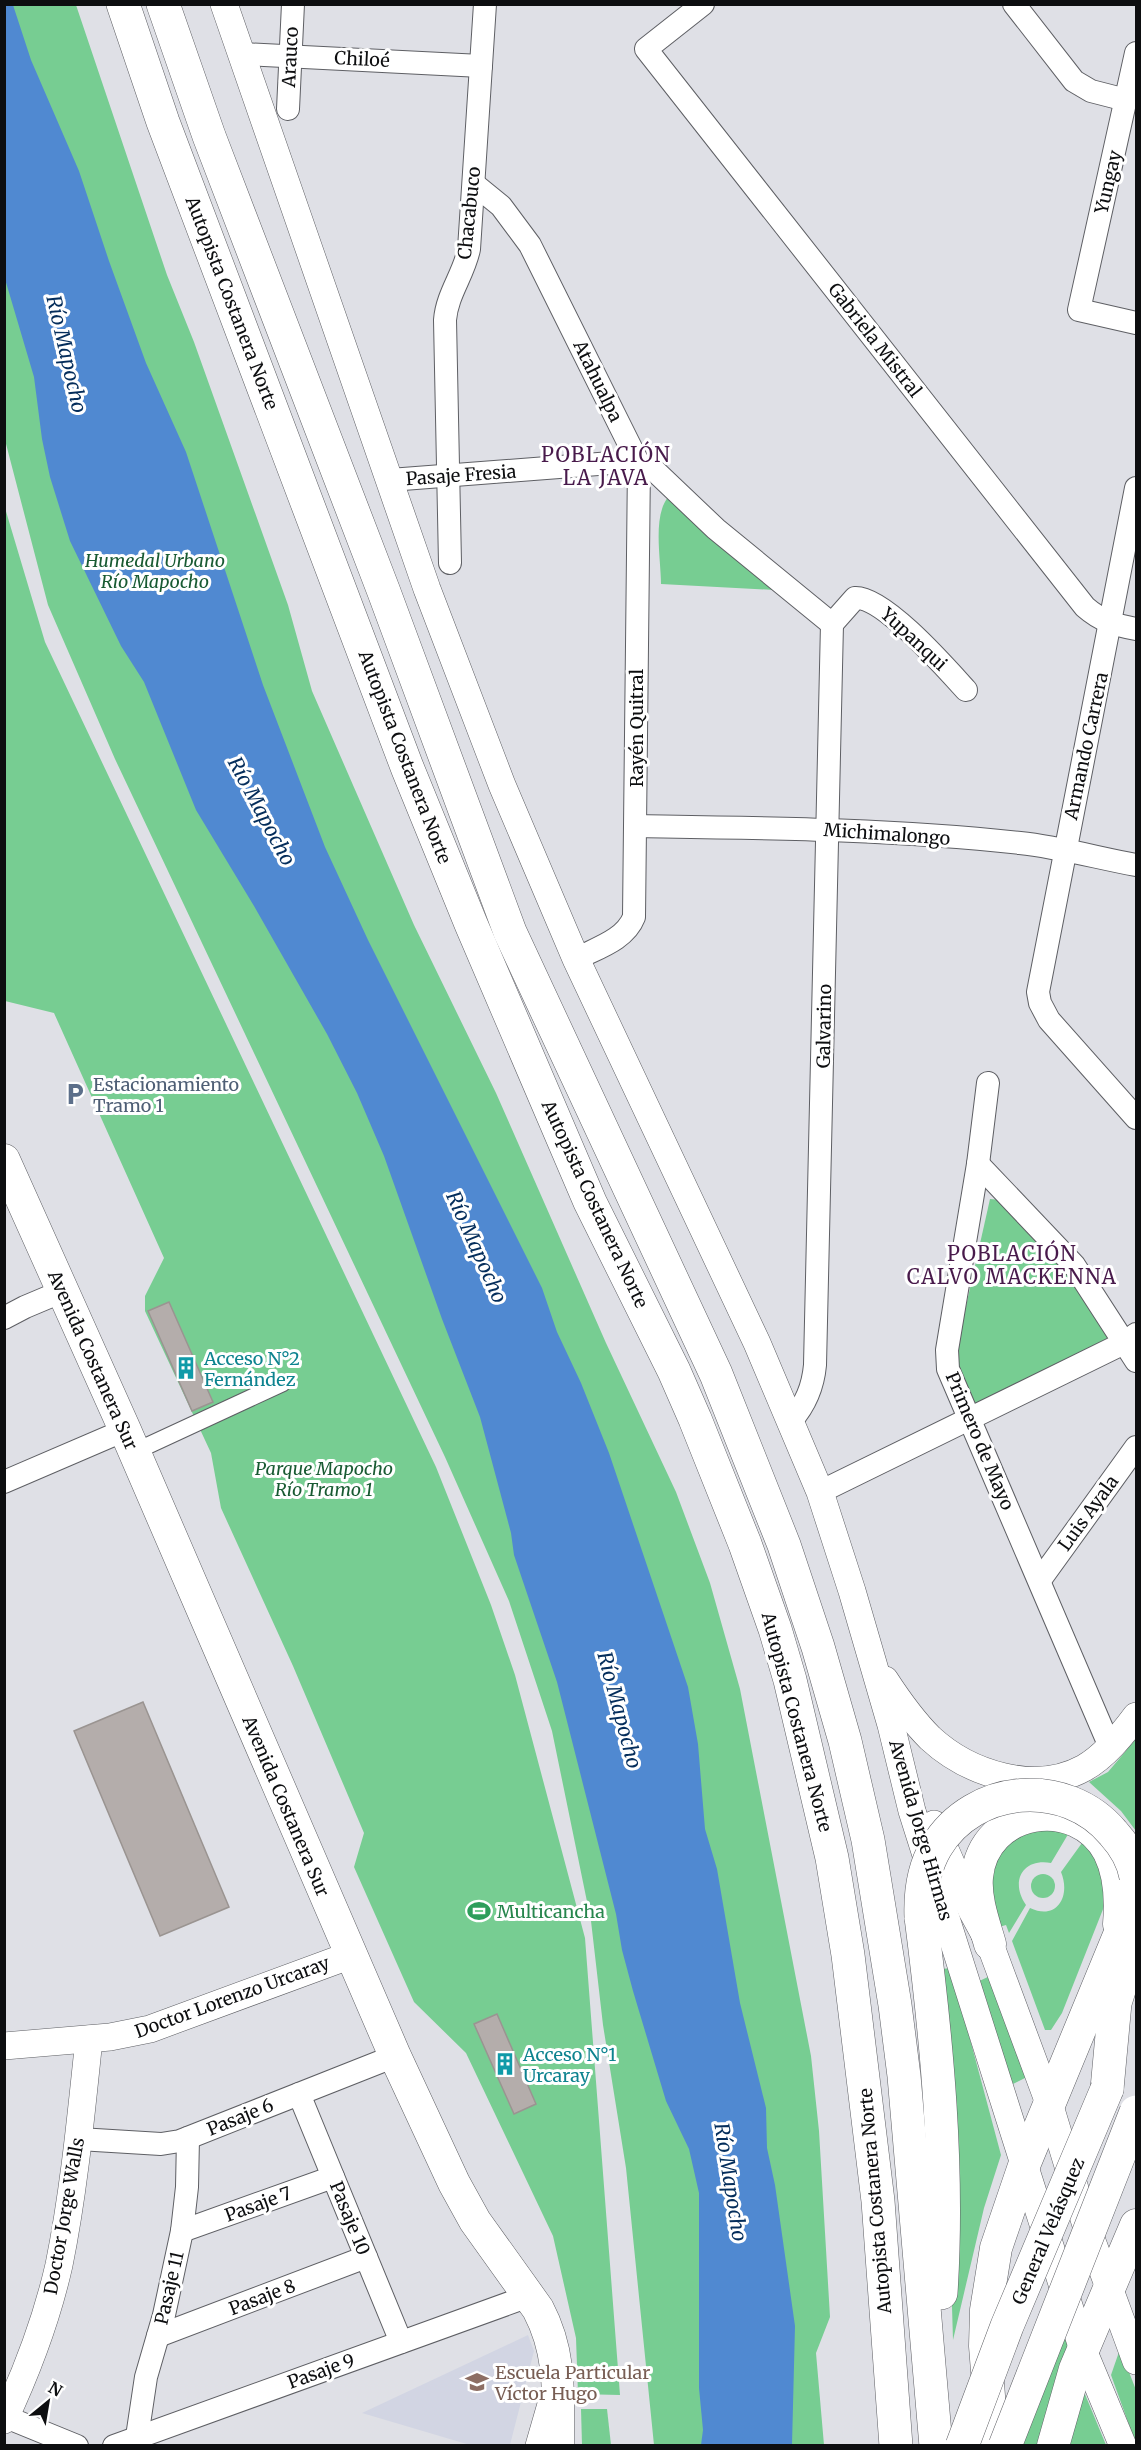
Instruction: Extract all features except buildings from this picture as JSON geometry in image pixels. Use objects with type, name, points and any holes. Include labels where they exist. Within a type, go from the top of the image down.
[{"type":"highway","name":"Autopista Costanera Norte","points":[[123,4],[163,122],[411,778],[590,1202],[674,1371],[695,1419],[745,1544],[774,1629],[790,1680],[832,1858],[848,1955],[878,2200],[896,2445]]},
{"type":"highway","name":"Autopista Costanera Norte","points":[[163,4],[209,136],[388,603],[510,933],[716,1374],[784,1545],[815,1637],[845,1741],[868,1840],[895,2005],[905,2088],[936,2445]]},
{"type":"highway","points":[[934,2403],[943,2249],[944,2167],[939,2076],[921,1917],[923,1881],[937,1846],[961,1819],[976,1809],[1010,1796],[1028,1794],[1054,1797],[1079,1806],[1094,1815],[1119,1840],[1129,1855],[1137,1877]]},
{"type":"highway","points":[[1107,2089],[1115,2003],[1127,1936]]},
{"type":"highway","name":"General Velásquez","points":[[962,2445],[1007,2326],[1137,2017]]},
{"type":"highway","name":"General Velásquez","points":[[1005,2445],[1137,2112]]},
{"type":"main road","name":"Avenida Costanera Sur","points":[[4,1160],[130,1441],[394,2056],[454,2183],[475,2221],[494,2251],[529,2296],[546,2324],[552,2339],[557,2368],[558,2445]]},
{"type":"main road","points":[[990,1944],[977,1890],[979,1863],[988,1845],[1001,1830],[1025,1816],[1039,1814],[1066,1816],[1084,1824],[1105,1845],[1113,1862],[1119,1886],[1127,1936]]},
{"type":"main road","points":[[993,2445],[985,2346],[986,2310],[996,2248],[1025,2163],[1049,2103],[1127,1936],[1137,1894]]},
{"type":"main road","points":[[1053,2445],[1068,2388],[1137,2225]]},
{"type":"street","points":[[224,4],[471,708],[576,959],[757,1343],[791,1421],[820,1492],[891,1725]]},
{"type":"street","name":"Arauco","points":[[288,109],[293,4]]},
{"type":"street","name":"Chacabuco","points":[[450,563],[445,312],[467,259],[485,4]]},
{"type":"street","name":"Gabriela Mistral","points":[[703,4],[646,49],[1084,607],[1111,624]]},
{"type":"street","points":[[1014,4],[1074,81],[1091,91],[1126,100]]},
{"type":"street","name":"Yungay","points":[[1137,53],[1079,310],[1137,323]]},
{"type":"street","name":"Chiloé","points":[[242,54],[481,66]]},
{"type":"street","name":"Atahualpa","points":[[474,184],[501,206],[530,245],[639,464]]},
{"type":"street","name":"Pasaje Fresia","points":[[390,480],[624,462],[639,464]]},
{"type":"street","points":[[639,464],[655,471],[716,529],[832,624]]},
{"type":"street","name":"Rayén Quitral","points":[[576,959],[622,936],[631,925],[635,907],[639,464]]},
{"type":"street","name":"Armando Carrera","points":[[1137,488],[1040,980],[1040,1003],[1049,1020],[1137,1118]]},
{"type":"street","name":"Yupanqui","points":[[832,624],[855,598],[864,598],[875,603],[917,639],[966,690]]},
{"type":"street","name":"Galvarino","points":[[791,1421],[805,1403],[810,1392],[815,1365],[832,624]]},
{"type":"street","points":[[1111,624],[1137,629]]},
{"type":"street","name":"Michimalongo","points":[[636,826],[828,829],[1022,843],[1137,866]]},
{"type":"street","name":"Primero de Mayo","points":[[988,1083],[978,1164],[947,1350],[951,1377],[1040,1580],[1110,1748]]},
{"type":"street","points":[[978,1164],[1074,1265],[1130,1338],[1137,1361]]},
{"type":"street","points":[[4,1318],[63,1292]]},
{"type":"street","points":[[820,1492],[1130,1338]]},
{"type":"street","points":[[4,1482],[130,1441],[283,1383]]},
{"type":"street","name":"Luis Ayala","points":[[1040,1580],[1137,1447]]},
{"type":"street","points":[[870,1656],[893,1692],[929,1737],[951,1753],[982,1770],[1028,1780],[1056,1779],[1087,1767],[1110,1748],[1137,1716]]},
{"type":"street","name":"Avenida Jorge Hirmas","points":[[891,1725],[972,1911],[990,1944],[1049,2103],[1084,2222],[1137,2361]]},
{"type":"street","name":"Avenida Jorge Hirmas","points":[[891,1725],[912,1812],[1083,2350],[1123,2445]]},
{"type":"street","name":"Doctor Lorenzo Urcaray","points":[[4,2046],[130,2034],[169,2023],[351,1954]]},
{"type":"street","name":"Doctor Jorge Walls","points":[[5,2418],[40,2331],[58,2267],[79,2139],[89,2039]]},
{"type":"street","name":"Pasaje 6","points":[[79,2139],[161,2144],[188,2138],[394,2056]]},
{"type":"street","name":"Pasaje 10","points":[[299,2094],[401,2342]]},
{"type":"street","name":"Pasaje 11","points":[[137,2437],[146,2377],[171,2288],[182,2231],[187,2187],[188,2138]]},
{"type":"street","name":"Pasaje 7","points":[[182,2231],[333,2177]]},
{"type":"street","name":"Pasaje 8","points":[[158,2336],[366,2257]]},
{"type":"street","name":"Pasaje 9","points":[[114,2445],[529,2296]]},
{"type":"street","points":[[539,2445],[557,2382]]},
{"type":"street","points":[[5,2418],[77,2445]]},
{"type":"shaded area","name":"Escuela Particular Víctor Hugo","points":[[528,2335],[534,2351],[510,2445],[470,2445],[362,2413]]},
{"type":"green space","name":"Humedal Urbano Río Mapocho","points":[[4,5],[76,5],[167,275],[194,342],[288,605],[312,691],[414,925],[496,1093],[606,1343],[676,1492],[710,1583],[740,1689],[811,2056],[819,2131],[830,2317],[816,2353],[824,2445],[654,2445],[626,2168],[603,2025],[591,1921],[552,1731],[509,1601],[445,1457],[115,759],[48,605],[5,440]]},
{"type":"green space","points":[[669,496],[775,590],[661,584],[659,526],[664,504]]},
{"type":"green space","name":"Parque Mapocho Río Tramo 1","points":[[5,508],[45,642],[436,1467],[491,1605],[515,1675],[585,1938],[620,2395],[578,2394],[576,2338],[553,2236],[466,2053],[414,2002],[354,1867],[364,1833],[293,1666],[221,1508],[211,1453],[145,1311],[145,1296],[164,1258],[54,1013],[5,1001]]},
{"type":"green space","points":[[990,1199],[1001,1200],[1057,1258],[1108,1338],[973,1406],[953,1364]]},
{"type":"green space","points":[[1136,1739],[1136,1831],[1121,1811],[1089,1782],[1108,1772]]},
{"type":"green space","points":[[1073,1826],[1051,1863],[1041,1862],[1026,1868],[1019,1880],[1019,1888],[1026,1905],[1009,1933],[1006,1925],[999,1927],[990,1897],[989,1868],[1017,1830]]},
{"type":"green space","points":[[1087,1836],[1111,1889],[1062,2013],[1051,2030],[1045,2030],[1012,1941],[1030,1908],[1048,1911],[1059,1904],[1064,1890],[1061,1872]]},
{"type":"green space","points":[[1043,1874],[1052,1877],[1055,1886],[1052,1895],[1043,1898],[1034,1895],[1031,1886],[1034,1877]]},
{"type":"green space","points":[[951,1968],[1001,2155],[984,2208],[953,2340],[942,1969]]},
{"type":"green space","points":[[990,1976],[1027,2077],[1013,2084],[975,1983]]},
{"type":"green space","points":[[1063,2329],[1069,2351],[1043,2445],[1017,2446]]},
{"type":"green space","points":[[1120,2349],[1136,2390],[1136,2444],[1111,2375]]},
{"type":"green space","points":[[1082,2387],[1106,2445],[1068,2445]]},
{"type":"green space","points":[[581,2409],[607,2409],[611,2445],[582,2445]]},
{"type":"water","name":"Río Mapocho","points":[[4,5],[13,5],[31,60],[79,171],[146,363],[186,452],[263,685],[325,847],[368,940],[542,1288],[557,1332],[581,1383],[609,1453],[688,1687],[698,1744],[705,1829],[717,1869],[740,2003],[766,2108],[767,2148],[775,2185],[795,2326],[792,2445],[701,2445],[703,2430],[699,2388],[699,2193],[689,2149],[666,2101],[633,1991],[622,1950],[616,1914],[557,1682],[514,1555],[511,1533],[480,1417],[442,1319],[384,1156],[357,1093],[327,1034],[196,810],[144,682],[121,646],[70,541],[50,477],[42,439],[34,377],[5,279]]},
{"type":"place","name":"Estacionamiento Tramo 1","points":[[75,1094]]},
{"type":"place","name":"Acceso N°2 Fernández","points":[[186,1368]]},
{"type":"place","name":"Multicancha","points":[[479,1911]]},
{"type":"place","name":"Acceso N°1 Urcaray","points":[[505,2064]]},
{"type":"place","name":"Escuela Particular Víctor Hugo","points":[[477,2382]]},
{"type":"district","name":"POBLACIÓN LA JAVA","points":[[606,466]]},
{"type":"district","name":"POBLACIÓN CALVO MACKENNA","points":[[1012,1264]]}]
